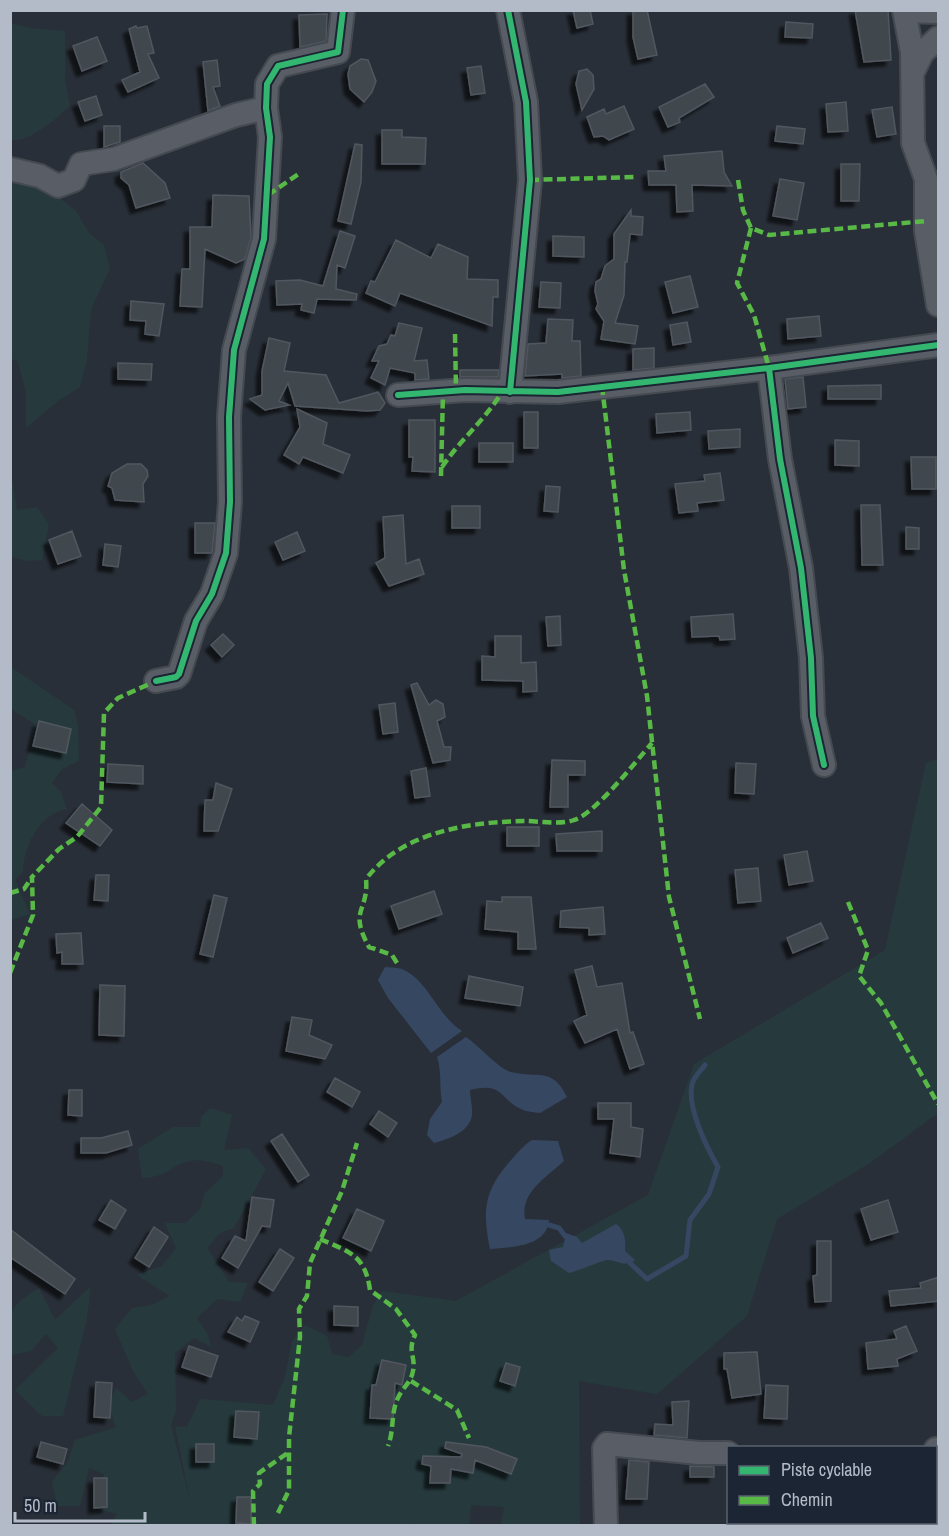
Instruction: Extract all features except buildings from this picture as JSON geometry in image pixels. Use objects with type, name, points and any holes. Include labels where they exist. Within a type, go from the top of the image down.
[{"type":"street","points":[[156,681],[176,677],[179,674],[196,621],[212,594],[225,559],[230,502],[229,417],[234,350],[264,239],[266,217],[270,137],[266,108],[267,84],[278,66],[335,54],[340,50],[343,10]]},
{"type":"street","points":[[508,10],[526,102],[530,180],[510,392]]},
{"type":"street","points":[[939,12],[904,11],[912,52],[912,143],[926,179],[926,231],[939,305]]},
{"type":"street","points":[[912,72],[922,53],[939,38]]},
{"type":"street","points":[[10,169],[40,176],[59,185],[74,180],[81,164],[114,159],[236,115],[266,108]]},
{"type":"street","points":[[398,395],[465,390],[558,392],[769,368],[939,345]]},
{"type":"street","points":[[769,368],[780,459],[801,568],[811,658],[813,716],[824,765]]},
{"type":"street","points":[[606,1526],[604,1448],[607,1444],[699,1453],[727,1453]]},
{"type":"green space","points":[[10,23],[31,28],[65,31],[65,80],[70,106],[35,134],[19,140],[11,140]]},
{"type":"green space","points":[[10,180],[52,192],[76,211],[89,233],[104,245],[110,268],[91,310],[87,360],[80,387],[58,401],[26,428],[26,393],[18,361],[11,359]]},
{"type":"green space","points":[[10,467],[17,510],[37,507],[49,524],[42,560],[27,561],[11,557]]},
{"type":"green space","points":[[11,667],[74,710],[78,725],[79,761],[62,769],[52,783],[61,792],[67,809],[48,817],[35,832],[26,851],[23,872],[15,880],[30,914],[11,920],[11,771],[25,767],[33,723],[11,709]]},
{"type":"green space","points":[[938,759],[938,1113],[870,1163],[777,1219],[747,1316],[657,1394],[579,1381],[580,1525],[501,1525],[504,1507],[471,1505],[469,1525],[416,1526],[413,1523],[412,1526],[110,1525],[117,1514],[97,1509],[104,1474],[89,1468],[80,1506],[57,1506],[52,1482],[67,1463],[75,1440],[116,1427],[108,1405],[116,1388],[132,1402],[148,1394],[133,1371],[115,1329],[132,1308],[151,1305],[170,1296],[137,1275],[162,1266],[176,1248],[165,1223],[186,1223],[200,1209],[205,1193],[223,1176],[223,1166],[195,1160],[178,1165],[163,1174],[142,1178],[138,1149],[173,1127],[200,1127],[201,1117],[210,1108],[232,1115],[224,1150],[248,1148],[266,1169],[234,1228],[220,1233],[207,1248],[229,1282],[248,1283],[240,1302],[217,1299],[197,1318],[208,1335],[211,1347],[194,1338],[175,1353],[176,1411],[171,1425],[191,1505],[175,1426],[187,1427],[200,1399],[273,1405],[285,1377],[292,1341],[305,1325],[327,1336],[332,1354],[349,1357],[362,1345],[373,1305],[382,1291],[456,1301],[648,1195],[694,1064],[885,950],[926,763]]},
{"type":"green space","points":[[91,1286],[87,1319],[63,1416],[42,1416],[15,1390],[58,1348],[46,1334],[31,1351],[11,1355],[11,1315],[19,1303],[39,1288],[55,1320]]},
{"type":"water","points":[[385,967],[402,969],[412,975],[427,990],[446,1017],[462,1031],[431,1053],[388,998],[378,980]]},
{"type":"water","points":[[466,1037],[506,1070],[550,1077],[556,1081],[567,1097],[540,1113],[521,1109],[500,1092],[489,1088],[470,1090],[472,1115],[467,1126],[457,1134],[434,1143],[427,1135],[430,1119],[442,1102],[437,1057]]},
{"type":"water","points":[[532,1140],[558,1141],[564,1161],[536,1186],[525,1209],[525,1219],[549,1220],[547,1229],[542,1236],[527,1244],[490,1249],[486,1212],[491,1191],[503,1170]]},
{"type":"water","points":[[616,1224],[624,1236],[625,1251],[635,1260],[624,1264],[607,1260],[569,1273],[551,1261],[549,1250],[563,1247],[566,1233],[577,1237],[582,1243]]},
{"type":"waterway","points":[[630,1263],[647,1279],[686,1256],[690,1220],[709,1194],[718,1167],[704,1139],[692,1105],[693,1082],[705,1065]]},
{"type":"waterway","points":[[549,1225],[559,1228],[565,1236]]},
{"type":"marked path","points":[[268,195],[300,173]]},
{"type":"marked path","points":[[530,180],[634,177]]},
{"type":"marked path","points":[[738,180],[743,210],[751,228],[769,235],[926,221]]},
{"type":"marked path","points":[[751,228],[737,283],[754,315],[769,368]]},
{"type":"marked path","points":[[455,334],[456,391]]},
{"type":"marked path","points":[[602,386],[624,570],[647,696],[669,897],[700,1019]]},
{"type":"marked path","points":[[441,476],[443,392]]},
{"type":"marked path","points":[[442,467],[502,392]]},
{"type":"marked path","points":[[10,973],[33,915],[32,877],[59,849],[77,837],[101,807],[104,713],[118,698],[156,681]]},
{"type":"marked path","points":[[397,963],[392,955],[369,947],[360,925],[366,879],[381,863],[398,850],[417,840],[459,827],[503,822],[556,823],[574,820],[583,816],[604,798],[652,743]]},
{"type":"marked path","points":[[10,893],[24,889],[32,877]]},
{"type":"marked path","points":[[848,902],[868,950],[859,976],[881,1003],[938,1104]]},
{"type":"marked path","points":[[278,1513],[289,1490],[289,1437],[300,1337],[299,1309],[307,1296],[310,1263],[342,1191],[357,1143]]},
{"type":"marked path","points":[[320,1239],[348,1252],[360,1262],[368,1278],[370,1290],[396,1309],[415,1335],[412,1346],[413,1371],[395,1405],[388,1446]]},
{"type":"marked path","points":[[411,1381],[457,1410],[469,1438]]},
{"type":"marked path","points":[[254,1526],[253,1491],[260,1484],[259,1473],[289,1452]]},
{"type":"cycle path","points":[[156,681],[176,677],[179,674],[196,621],[212,594],[226,553],[230,502],[229,417],[234,350],[264,239],[270,137],[266,108],[267,84],[278,66],[338,52],[343,10]]},
{"type":"cycle path","points":[[508,10],[526,102],[530,180],[510,392]]},
{"type":"cycle path","points":[[398,395],[465,390],[558,392],[769,368],[938,345]]},
{"type":"cycle path","points":[[769,368],[780,459],[801,568],[811,658],[813,716],[824,765]]}]
